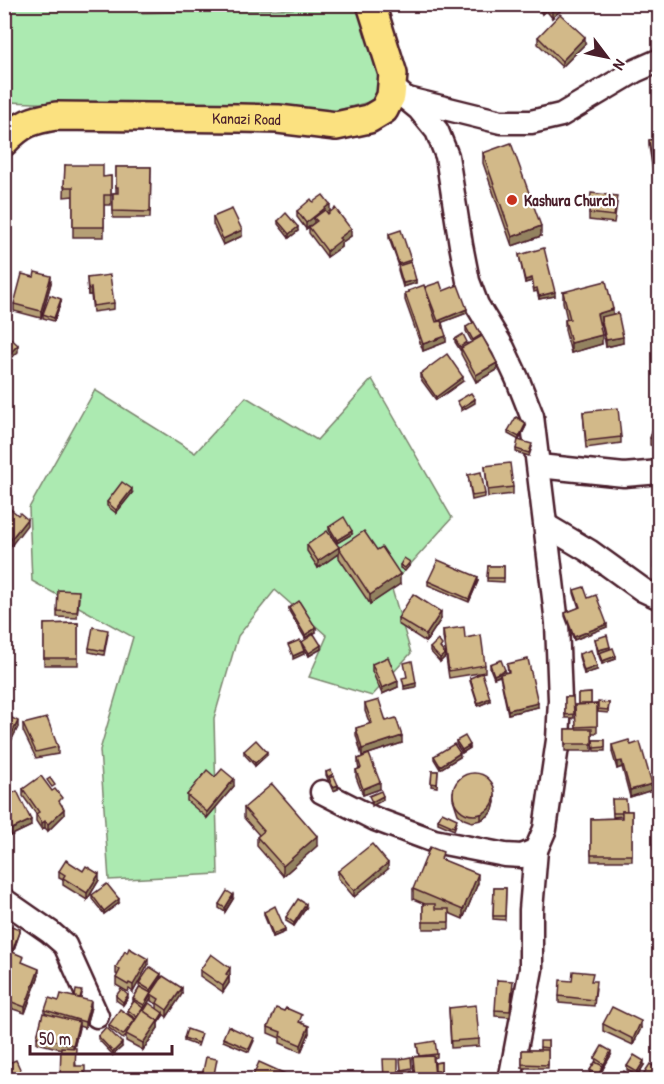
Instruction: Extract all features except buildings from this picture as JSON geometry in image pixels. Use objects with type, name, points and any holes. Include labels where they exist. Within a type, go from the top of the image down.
[{"type":"main road","points":[[371,4],[399,93]]},
{"type":"main road","name":"Kanazi Road","points":[[4,142],[22,125],[32,120],[56,116],[249,118],[336,126],[369,119],[384,110],[391,96],[399,93]]},
{"type":"street","points":[[399,93],[501,122],[531,122],[561,114],[635,71],[660,60]]},
{"type":"street","points":[[399,93],[419,110],[437,131],[447,156],[468,281],[477,304],[512,368],[532,416],[547,526],[557,623],[560,700],[558,740],[545,829],[536,850],[531,910],[531,969],[511,1075],[508,1080]]},
{"type":"street","points":[[539,466],[624,475],[660,472]]},
{"type":"street","points":[[547,526],[589,551],[643,590],[660,598]]},
{"type":"street","points":[[322,792],[375,819],[435,841],[505,855],[522,856],[536,850]]},
{"type":"street","points":[[4,900],[66,945],[98,1016]]},
{"type":"green space","points":[[4,5],[138,5],[139,13],[358,7],[385,80],[373,101],[323,114],[8,102],[5,105]]},
{"type":"green space","points":[[372,379],[452,518],[391,586],[411,653],[372,696],[309,677],[327,636],[275,590],[238,636],[214,718],[218,874],[109,880],[100,750],[133,637],[32,581],[29,508],[95,390],[195,453],[246,397],[317,440]]},
{"type":"place","name":"Kashura Church","points":[[512,200]]}]
